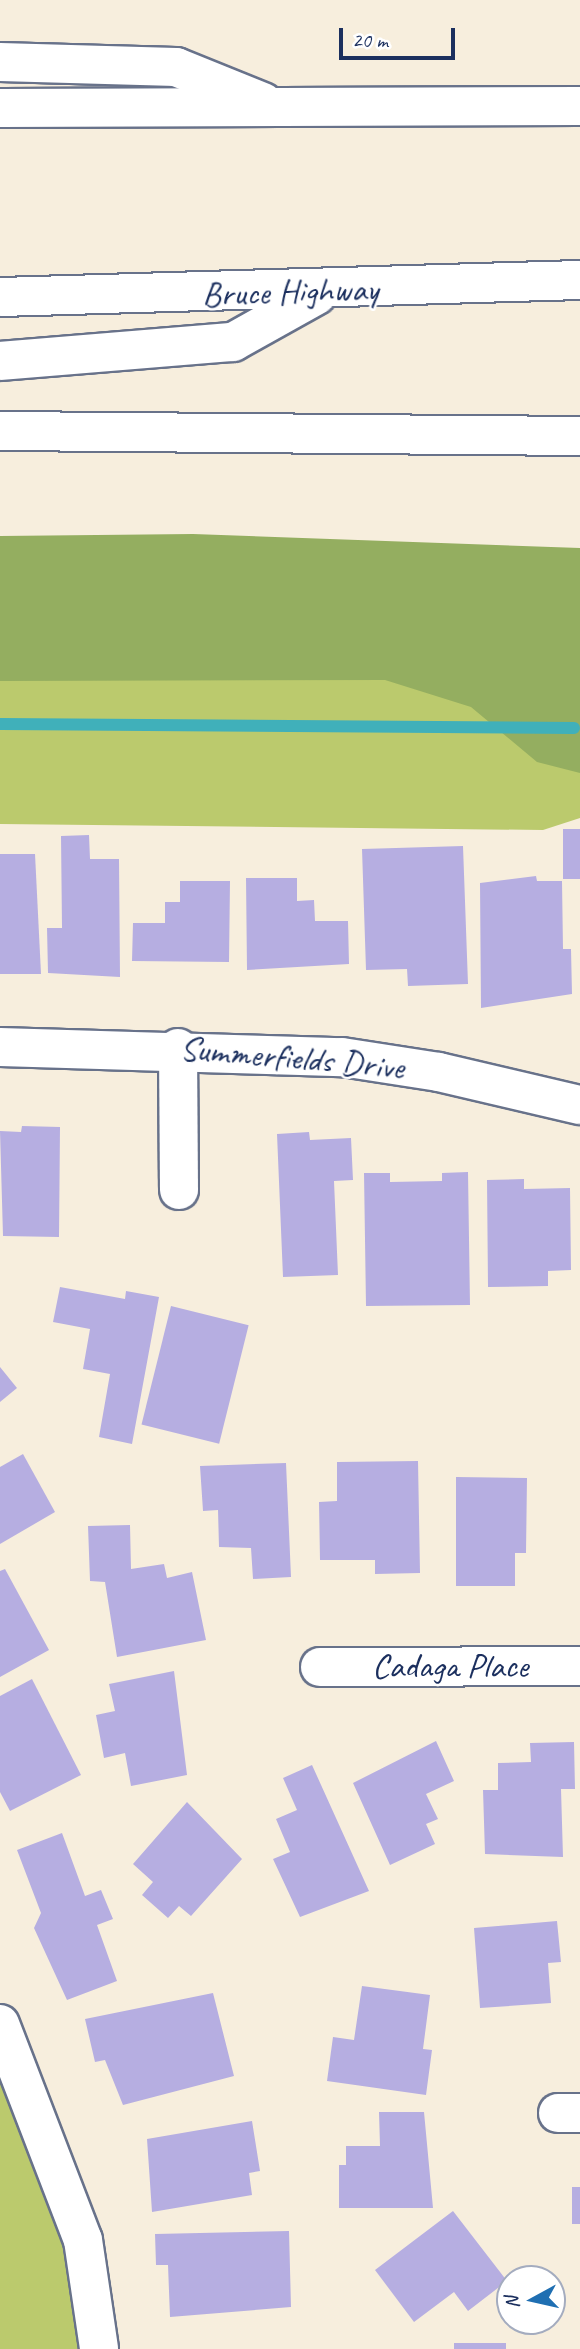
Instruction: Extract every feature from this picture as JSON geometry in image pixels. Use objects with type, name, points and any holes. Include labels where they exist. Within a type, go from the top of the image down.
[{"type":"main road","points":[[0,62],[176,67],[285,110]]},
{"type":"main road","points":[[0,108],[285,110],[580,106]]},
{"type":"main road","name":"Bruce Highway","points":[[0,297],[323,292],[580,280]]},
{"type":"main road","points":[[0,360],[233,342],[323,292]]},
{"type":"main road","points":[[0,431],[580,436]]},
{"type":"main road","name":"Summerfields Drive","points":[[0,1047],[178,1048],[342,1057],[439,1072],[580,1105]]},
{"type":"main road","points":[[178,1048],[179,1190]]},
{"type":"main road","name":"Cadaga Place","points":[[320,1667],[580,1666]]},
{"type":"main road","points":[[0,2024],[83,2240],[99,2349]]},
{"type":"green space","points":[[193,534],[580,548],[580,773],[537,762],[471,707],[385,680],[0,681],[0,536]]},
{"type":"green space","points":[[0,647],[580,655],[580,818],[543,830],[0,824]]},
{"type":"green space","points":[[0,2076],[77,2274],[79,2349],[0,2349]]},
{"type":"building","points":[[563,829],[580,829],[580,879],[563,879]]},
{"type":"building","points":[[89,835],[90,859],[119,859],[120,977],[48,973],[47,928],[62,928],[61,836]]},
{"type":"building","points":[[463,846],[468,984],[408,986],[407,969],[366,970],[362,849]]},
{"type":"building","points":[[0,854],[35,854],[41,974],[0,974]]},
{"type":"building","points":[[536,876],[537,881],[562,881],[563,949],[571,949],[572,994],[481,1008],[480,883]]},
{"type":"building","points":[[246,878],[297,878],[297,901],[314,900],[315,921],[348,921],[349,964],[247,970]]},
{"type":"building","points":[[180,881],[230,881],[229,962],[132,961],[133,923],[165,923],[165,902],[180,902]]},
{"type":"building","points":[[22,1126],[60,1127],[59,1237],[3,1236],[0,1131],[21,1132]]},
{"type":"building","points":[[309,1132],[310,1140],[351,1138],[353,1180],[334,1181],[338,1275],[283,1277],[277,1134]]},
{"type":"building","points":[[468,1172],[470,1305],[366,1306],[364,1173],[390,1173],[390,1182],[442,1181],[442,1173]]},
{"type":"building","points":[[524,1179],[524,1189],[570,1188],[571,1270],[548,1271],[548,1286],[488,1287],[487,1180]]},
{"type":"building","points":[[60,1287],[125,1299],[126,1291],[159,1297],[132,1444],[99,1437],[110,1374],[83,1369],[90,1329],[53,1322]]},
{"type":"building","points":[[171,1306],[249,1325],[219,1444],[141,1424]]},
{"type":"building","points":[[0,1367],[17,1388],[0,1402]]},
{"type":"building","points":[[23,1454],[55,1512],[0,1544],[0,1467]]},
{"type":"building","points":[[418,1461],[420,1573],[375,1574],[375,1560],[320,1560],[319,1502],[337,1501],[337,1462]]},
{"type":"building","points":[[286,1463],[291,1577],[253,1579],[251,1548],[219,1547],[218,1510],[203,1511],[200,1466]]},
{"type":"building","points":[[456,1477],[527,1478],[526,1553],[515,1553],[515,1586],[456,1586]]},
{"type":"building","points":[[130,1525],[131,1569],[164,1564],[167,1578],[192,1572],[206,1640],[117,1657],[105,1582],[90,1581],[88,1526]]},
{"type":"building","points":[[5,1569],[49,1650],[0,1677],[0,1571]]},
{"type":"building","points":[[174,1671],[187,1775],[131,1786],[125,1753],[104,1758],[96,1715],[115,1711],[109,1684]]},
{"type":"building","points":[[32,1679],[81,1775],[10,1811],[0,1792],[0,1696]]},
{"type":"building","points":[[436,1741],[454,1781],[426,1794],[438,1819],[426,1824],[435,1844],[390,1865],[353,1783]]},
{"type":"building","points":[[574,1742],[575,1789],[561,1789],[563,1857],[485,1854],[483,1790],[498,1790],[498,1763],[531,1762],[530,1743]]},
{"type":"building","points":[[312,1765],[369,1891],[300,1917],[273,1859],[290,1852],[276,1819],[297,1810],[283,1778]]},
{"type":"building","points":[[187,1802],[242,1859],[191,1916],[179,1906],[168,1918],[142,1895],[153,1882],[133,1864]]},
{"type":"building","points":[[62,1833],[85,1896],[101,1890],[113,1919],[97,1925],[117,1981],[67,2000],[34,1928],[41,1913],[17,1850]]},
{"type":"building","points":[[557,1921],[561,1962],[548,1963],[551,2003],[480,2008],[474,1928]]},
{"type":"building","points":[[362,1986],[430,1995],[423,2049],[432,2050],[426,2095],[327,2081],[333,2037],[354,2040]]},
{"type":"building","points":[[213,1993],[234,2076],[123,2105],[105,2060],[95,2062],[85,2019]]},
{"type":"building","points":[[379,2112],[424,2112],[433,2208],[339,2208],[339,2165],[346,2165],[346,2146],[380,2146]]},
{"type":"building","points":[[252,2121],[260,2171],[249,2173],[252,2195],[152,2212],[147,2139]]},
{"type":"building","points":[[572,2187],[580,2187],[580,2224],[572,2224]]},
{"type":"building","points":[[453,2211],[496,2267],[496,2289],[468,2311],[454,2292],[414,2322],[375,2270]]},
{"type":"building","points":[[289,2231],[291,2307],[170,2317],[168,2265],[156,2265],[155,2234]]},
{"type":"building","points":[[454,2343],[506,2343],[506,2349],[454,2349]]},
{"type":"waterway","points":[[0,724],[574,728]]}]
